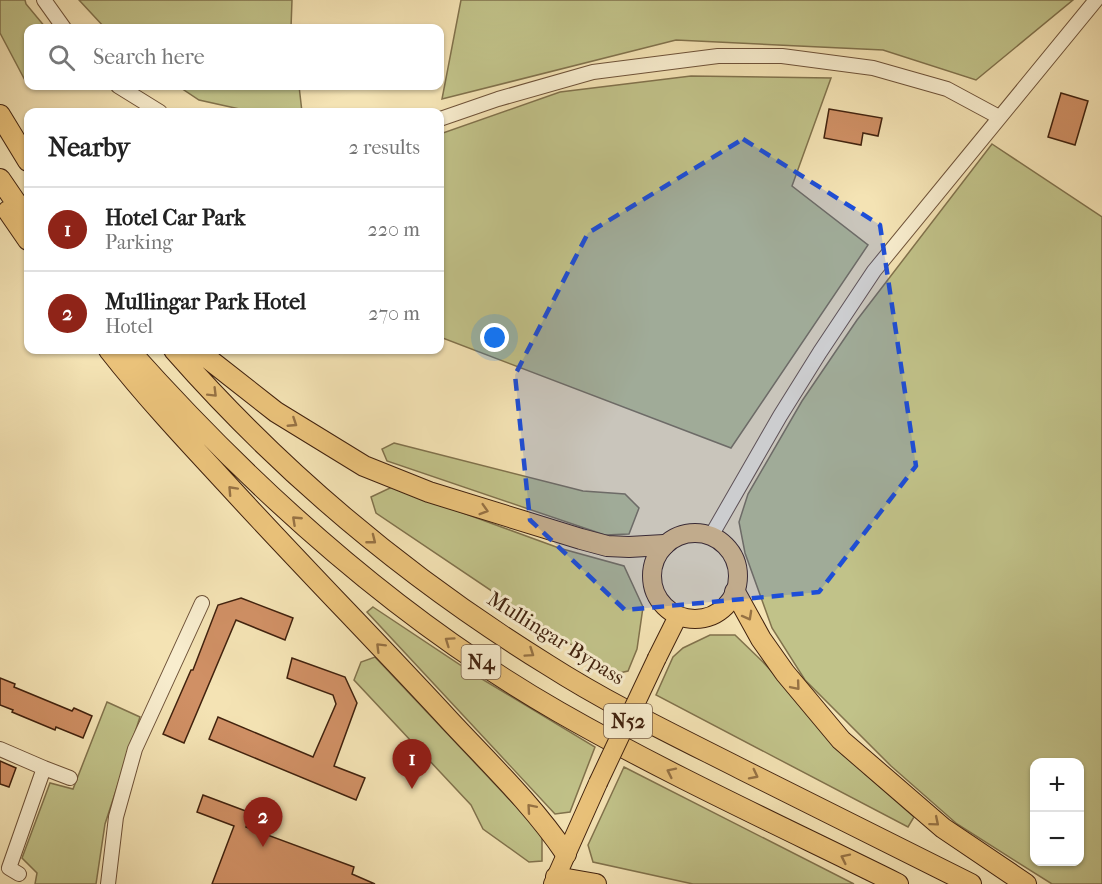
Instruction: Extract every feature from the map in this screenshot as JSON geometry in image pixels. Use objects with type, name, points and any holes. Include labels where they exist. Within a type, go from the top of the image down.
[{"type":"highway","points":[[0,115],[24,154]]},
{"type":"highway","points":[[0,179],[24,214]]},
{"type":"highway","points":[[0,200],[24,234]]},
{"type":"highway","points":[[112,354],[260,521],[348,615],[417,684],[526,802],[551,831],[566,854]]},
{"type":"highway","name":"N4","points":[[133,354],[236,464],[306,529],[398,604],[467,653],[558,711],[647,760],[898,884]]},
{"type":"highway","name":"Mullingar Bypass","points":[[177,354],[200,380],[278,458],[355,527],[444,596],[539,660],[664,730],[971,884]]},
{"type":"highway","points":[[202,354],[276,412],[364,466],[429,492],[581,539],[618,547],[664,545]]},
{"type":"highway","points":[[735,592],[761,639],[785,673],[841,740],[943,828],[1026,884]]},
{"type":"highway","points":[[555,880],[596,884]]},
{"type":"main road","points":[[687,533],[701,533],[724,544],[732,555],[738,574],[735,592],[727,604],[711,616],[691,619],[678,616],[666,608],[657,597],[652,584],[651,570],[656,556],[664,545],[675,537],[687,533]]},
{"type":"main road","name":"N52","points":[[555,880],[598,783],[678,616]]},
{"type":"street","points":[[44,0],[61,24]]},
{"type":"street","points":[[711,536],[780,416],[874,271],[1096,0]]},
{"type":"street","points":[[444,118],[498,99],[593,72],[718,56],[782,56],[873,68],[947,88],[999,117]]},
{"type":"street","points":[[124,90],[154,108]]},
{"type":"street","points":[[108,884],[116,817],[135,749],[202,603]]},
{"type":"street","points":[[0,749],[70,778]]},
{"type":"street","points":[[19,874],[9,868],[44,768]]},
{"type":"highlighted area","points":[[743,139],[880,225],[916,466],[819,592],[625,610],[530,520],[515,375],[588,233]]},
{"type":"green space","points":[[0,0],[25,0],[43,24],[24,24],[24,78],[0,33]]},
{"type":"green space","points":[[79,0],[292,0],[291,24],[101,24]]},
{"type":"green space","points":[[461,0],[1073,0],[976,80],[883,50],[676,40],[442,99]]},
{"type":"green space","points":[[691,76],[831,78],[792,186],[868,245],[731,448],[444,339],[444,133],[560,92]]},
{"type":"green space","points":[[184,90],[299,90],[302,108],[235,108],[199,100]]},
{"type":"green space","points":[[992,144],[1102,217],[1102,884],[1052,884],[957,824],[891,766],[805,680],[772,628],[745,553],[739,522],[748,494],[802,401],[857,320]]},
{"type":"green space","points":[[394,443],[583,491],[625,494],[639,508],[629,534],[605,535],[387,461],[382,449]]},
{"type":"green space","points":[[392,487],[559,548],[624,566],[643,607],[637,649],[628,671],[615,674],[376,513],[371,497]]},
{"type":"green space","points":[[373,607],[477,676],[595,747],[570,812],[555,814],[367,612]]},
{"type":"green space","points":[[710,635],[735,635],[763,662],[865,774],[914,817],[908,827],[656,695],[673,657],[683,648]]},
{"type":"green space","points":[[375,657],[542,834],[542,861],[529,862],[483,829],[471,805],[354,680],[361,662]]},
{"type":"green space","points":[[107,702],[140,717],[105,824],[96,884],[35,884],[37,873],[22,858],[50,783],[73,789]]},
{"type":"green space","points":[[624,767],[854,884],[693,884],[593,862],[588,845]]},
{"type":"building","points":[[1061,93],[1088,101],[1075,145],[1048,137]]},
{"type":"building","points":[[829,109],[882,118],[878,136],[863,133],[861,145],[824,138]]},
{"type":"building","points":[[241,598],[293,618],[285,640],[236,620],[184,743],[163,734],[191,670],[193,670],[218,605]]},
{"type":"building","points":[[292,658],[345,677],[357,703],[334,766],[365,778],[356,800],[209,739],[218,717],[313,757],[336,704],[333,695],[287,678]]},
{"type":"building","points":[[0,678],[15,684],[14,687],[72,711],[74,708],[92,716],[83,738],[56,727],[55,730],[0,705]]},
{"type":"building","points":[[0,761],[16,768],[9,787],[0,784]]},
{"type":"building","points":[[203,795],[251,813],[246,827],[354,867],[352,874],[375,884],[212,884],[234,826],[197,812]]},
{"type":"place","name":"Hotel Car Park","points":[[412,789]]},
{"type":"place","name":"Mullingar Park Hotel","points":[[263,847]]}]
